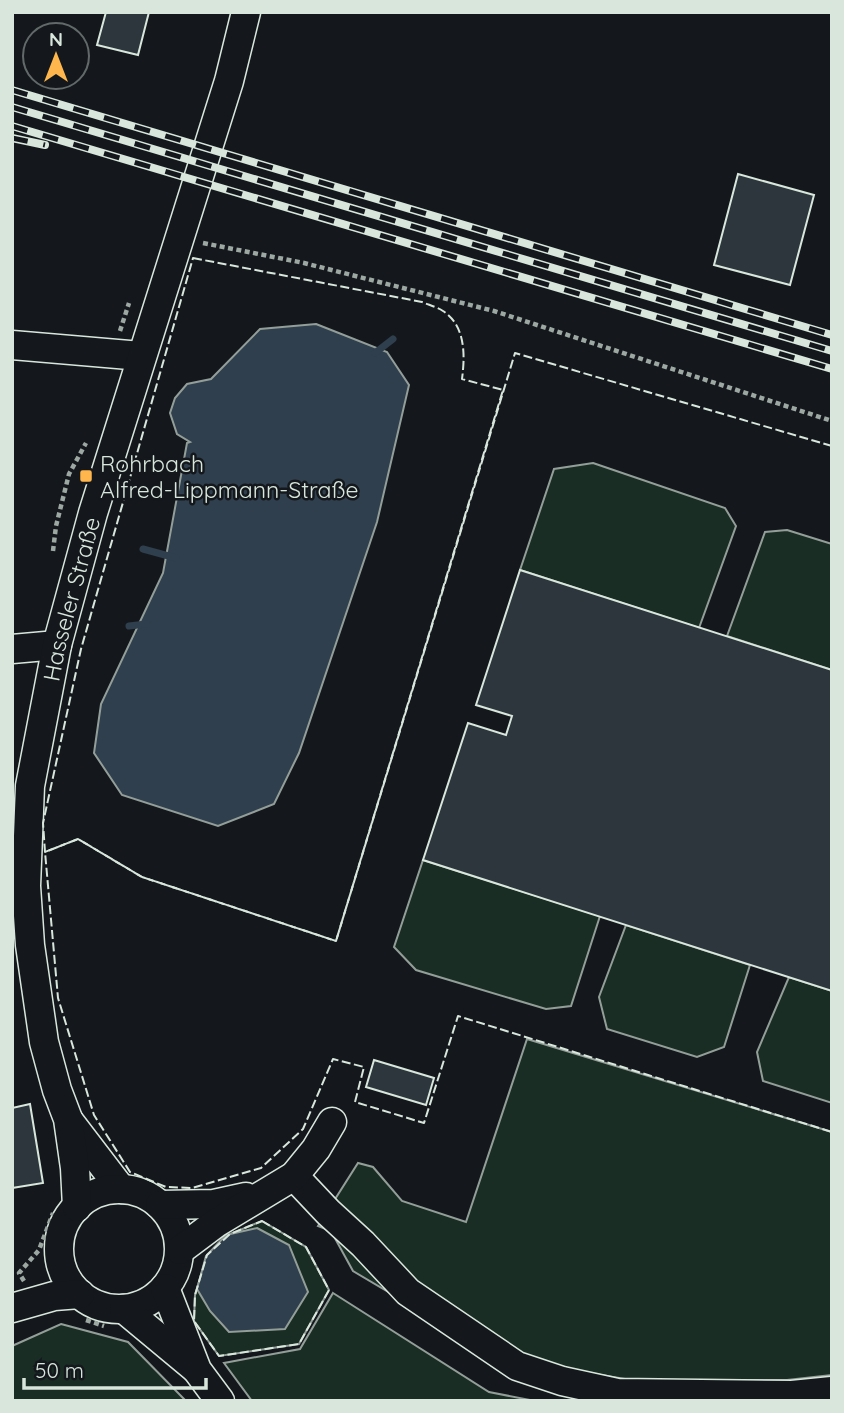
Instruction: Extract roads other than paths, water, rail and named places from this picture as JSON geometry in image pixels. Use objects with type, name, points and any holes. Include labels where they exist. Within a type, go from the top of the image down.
[{"type":"street","name":"Hasseler Straße","points":[[77,1207],[68,1119],[44,1042],[34,979],[26,886],[30,786],[57,645],[93,513],[229,81],[246,12]]},
{"type":"street","points":[[12,345],[141,356]]},
{"type":"street","points":[[12,649],[57,645]]},
{"type":"street","name":"Hasseler Straße","points":[[68,1119],[121,1189]]},
{"type":"street","points":[[180,1250],[216,1223],[294,1177],[316,1149],[332,1122]]},
{"type":"street","points":[[294,1177],[408,1292],[517,1366],[562,1381],[617,1393],[792,1395],[832,1391]]},
{"type":"street","points":[[121,1189],[142,1194],[160,1205],[171,1218],[180,1250],[176,1270],[165,1288],[147,1303],[124,1309],[100,1307],[80,1294],[67,1278],[60,1259],[61,1236],[69,1216],[77,1207],[97,1194],[121,1189]]},
{"type":"street","points":[[160,1205],[214,1204],[265,1192]]},
{"type":"street","points":[[12,1306],[46,1278],[60,1259]]},
{"type":"street","points":[[165,1288],[197,1370]]},
{"type":"street","points":[[12,1306],[54,1296],[80,1294]]},
{"type":"street","points":[[124,1309],[197,1370],[220,1401]]},
{"type":"water","points":[[316,324],[387,352],[409,385],[377,522],[299,753],[274,804],[218,826],[122,795],[94,753],[101,704],[163,573],[187,443],[190,442],[177,434],[170,413],[175,398],[187,384],[211,379],[260,329]]},
{"type":"water","points":[[257,1228],[289,1245],[308,1292],[285,1329],[229,1332],[210,1311],[197,1289],[206,1256],[226,1235]]},
{"type":"waterway","points":[[375,353],[393,339]]},
{"type":"waterway","points":[[143,549],[176,558]]},
{"type":"waterway","points":[[129,626],[146,624]]},
{"type":"railway","points":[[12,90],[832,335]]},
{"type":"railway","points":[[12,107],[832,351]]},
{"type":"railway","points":[[12,126],[832,369]]},
{"type":"railway","points":[[12,138],[45,145]]},
{"type":"place","name":"Rohrbach Alfred-Lippmann-Straße","points":[[86,476]]}]
